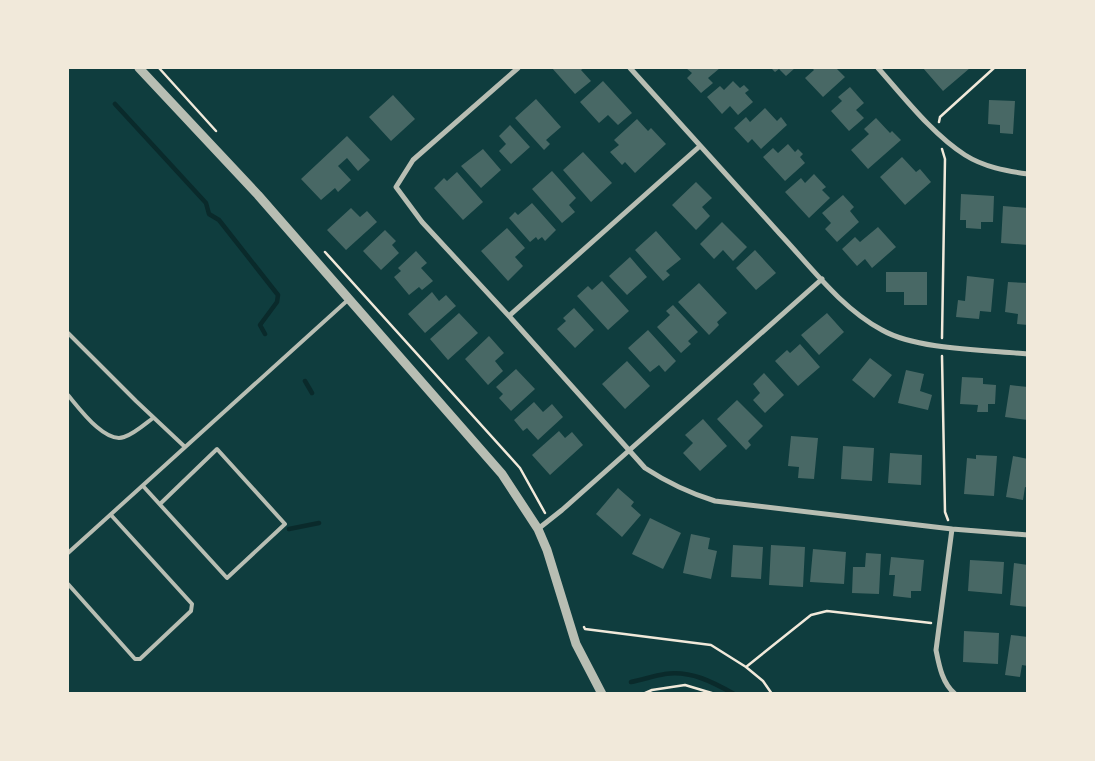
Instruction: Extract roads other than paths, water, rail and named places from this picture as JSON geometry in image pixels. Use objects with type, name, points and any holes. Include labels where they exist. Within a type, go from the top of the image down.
[{"type":"street","points":[[139,68],[258,196],[502,474],[538,528],[547,550],[568,625],[602,694]]},
{"type":"street","points":[[518,68],[413,160],[396,187],[422,222],[646,468],[667,482],[688,492],[715,501],[952,529],[1028,535]]},
{"type":"street","points":[[630,68],[822,279],[858,315],[883,331],[903,338],[942,346],[1028,354]]},
{"type":"street","points":[[878,68],[937,133],[966,156],[1007,172],[1028,174]]},
{"type":"street","points":[[509,316],[700,146]]},
{"type":"street","points":[[538,528],[629,451],[822,279]]},
{"type":"street","points":[[952,529],[936,650],[944,679],[956,694]]},
{"type":"lane","points":[[68,553],[349,299]]},
{"type":"lane","points":[[68,333],[153,418],[185,447]]},
{"type":"lane","points":[[68,395],[94,425],[112,438],[124,438],[153,418]]},
{"type":"lane","points":[[143,486],[227,578],[285,524],[216,448],[160,504]]},
{"type":"lane","points":[[68,584],[135,659],[140,659],[192,612],[192,604],[111,515]]},
{"type":"waterway","points":[[115,104],[206,203],[209,214],[219,220],[278,295],[277,302],[260,325],[265,334]]},
{"type":"waterway","points":[[305,381],[312,393]]},
{"type":"waterway","points":[[289,529],[319,523]]},
{"type":"waterway","points":[[631,682],[665,674],[692,675],[710,681],[734,694]]}]
